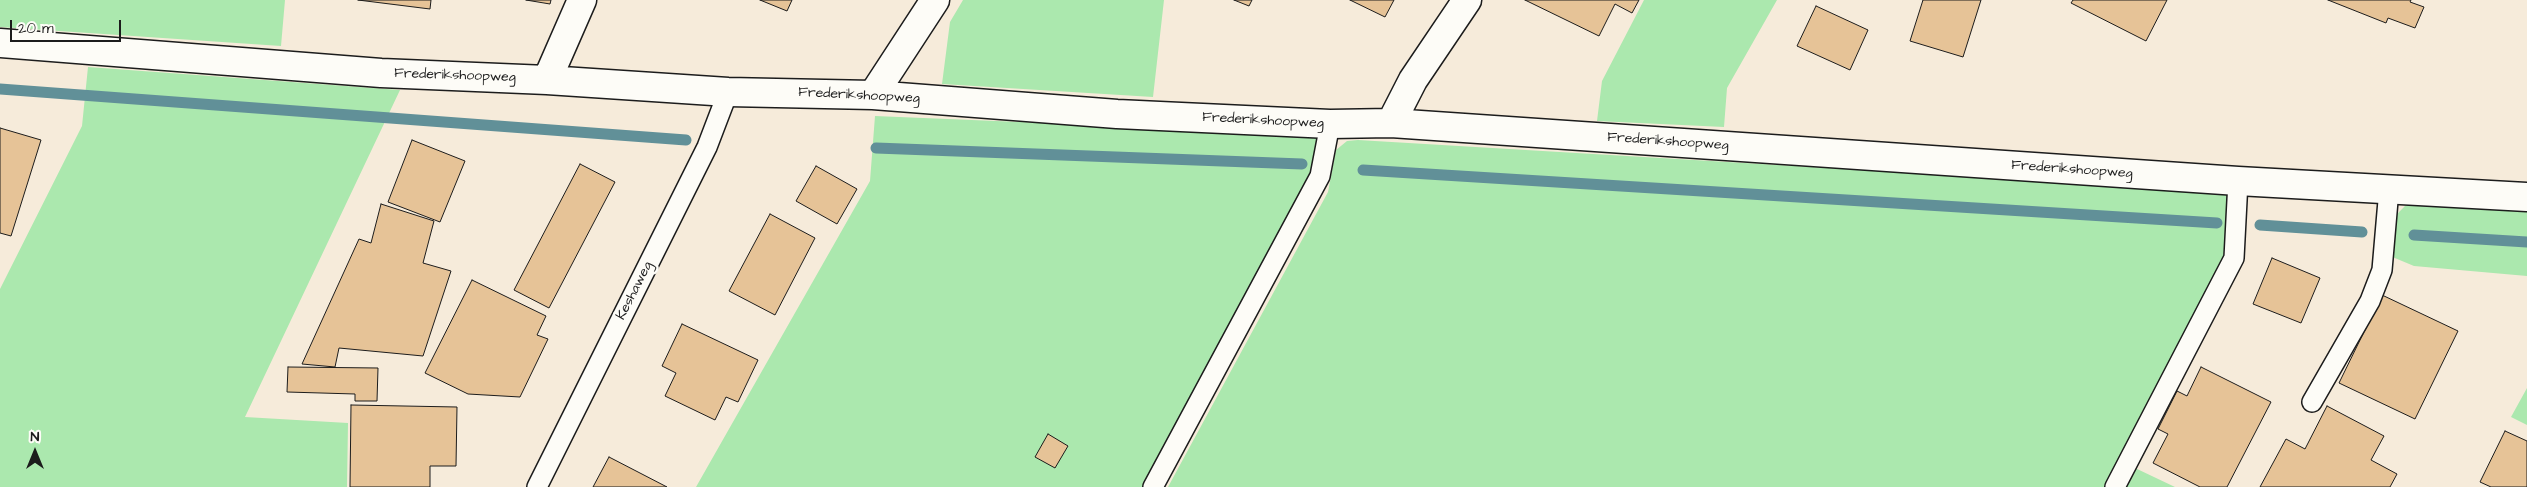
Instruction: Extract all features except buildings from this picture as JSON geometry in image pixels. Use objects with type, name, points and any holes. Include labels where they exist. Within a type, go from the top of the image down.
[{"type":"street","points":[[547,80],[582,0]]},
{"type":"street","points":[[873,96],[935,0]]},
{"type":"street","points":[[1391,123],[1413,80],[1467,0]]},
{"type":"street","name":"Frederikshoopweg","points":[[0,43],[381,73],[547,80],[728,92],[873,96],[1117,114],[1330,124],[1391,123],[2238,181],[2527,197]]},
{"type":"lane","name":"Keshaweg","points":[[537,487],[707,147],[728,92]]},
{"type":"lane","points":[[1153,487],[1320,176],[1330,124]]},
{"type":"lane","points":[[2115,487],[2234,258],[2238,181]]},
{"type":"lane","points":[[2312,402],[2370,301],[2382,270],[2389,189]]},
{"type":"green space","points":[[0,0],[285,0],[281,46],[0,27]]},
{"type":"green space","points":[[963,0],[1164,0],[1153,97],[942,84],[950,22]]},
{"type":"green space","points":[[1644,0],[1777,0],[1727,88],[1724,127],[1597,121],[1602,81]]},
{"type":"green space","points":[[88,67],[400,90],[245,417],[348,423],[347,487],[0,487],[0,289],[82,126]]},
{"type":"green space","points":[[875,116],[1310,134],[1318,138],[1319,146],[1314,174],[1143,487],[696,487],[870,181]]},
{"type":"green space","points":[[1358,140],[2215,191],[2227,195],[2229,209],[2224,255],[2105,487],[1168,487],[1328,192],[1336,150],[1347,141]]},
{"type":"green space","points":[[2417,204],[2527,212],[2527,276],[2414,266],[2390,256],[2393,218],[2405,206]]},
{"type":"green space","points":[[2527,388],[2527,425],[2511,417]]},
{"type":"green space","points":[[2135,468],[2175,487],[2125,487]]},
{"type":"waterway","points":[[0,89],[686,140]]},
{"type":"waterway","points":[[876,148],[1302,164]]},
{"type":"waterway","points":[[1363,170],[2217,223]]},
{"type":"waterway","points":[[2260,225],[2362,232]]},
{"type":"waterway","points":[[2414,235],[2527,242]]}]
